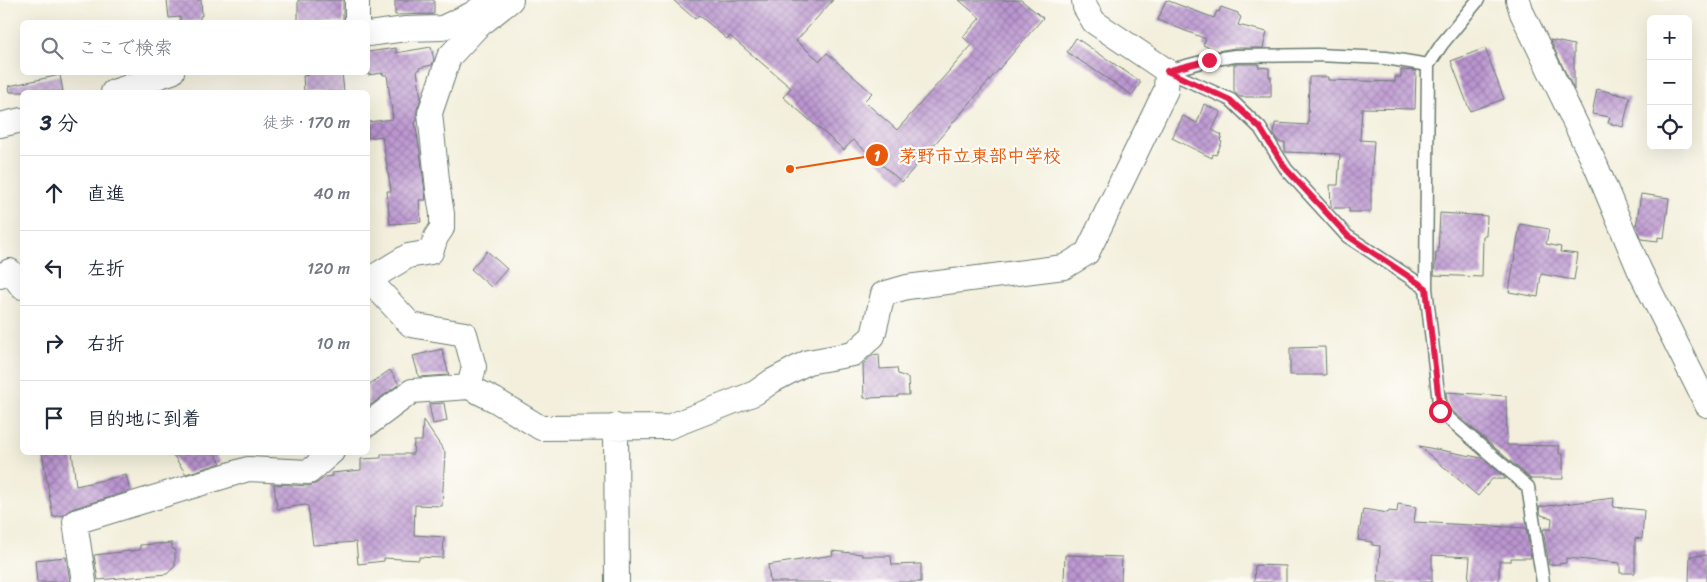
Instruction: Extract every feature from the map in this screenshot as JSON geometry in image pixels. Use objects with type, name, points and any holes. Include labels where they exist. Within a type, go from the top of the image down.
[{"type":"street","points":[[357,20],[358,0]]},
{"type":"street","points":[[370,34],[406,29],[442,28],[472,14],[492,0]]},
{"type":"street","points":[[469,387],[474,367],[465,334],[411,325],[375,286],[375,276],[408,256],[431,252],[436,237],[442,228],[442,214],[430,113],[449,57],[478,27],[511,0]]},
{"type":"street","points":[[370,422],[412,391],[469,387],[495,400],[541,428],[668,427],[755,394],[772,381],[808,362],[853,354],[873,336],[883,294],[907,288],[1064,267],[1087,253],[1166,90],[1167,71],[1094,22],[1085,7],[1084,0]]},
{"type":"street","points":[[1518,0],[1522,13],[1596,166],[1639,269],[1707,405]]},
{"type":"street","points":[[119,90],[165,75]]},
{"type":"street","points":[[171,90],[174,75]]},
{"type":"street","points":[[0,125],[20,120]]},
{"type":"street","points":[[0,276],[10,271],[20,284]]},
{"type":"street","points":[[616,426],[617,582]]},
{"type":"street","points":[[84,582],[74,522],[248,469],[309,472],[329,455]]},
{"type":"lane","points":[[1478,0],[1442,44],[1428,65],[1426,288],[1440,411],[1528,487],[1543,582]]},
{"type":"lane","points":[[1167,71],[1209,60],[1244,56],[1317,55],[1386,58],[1428,65]]},
{"type":"lane","points":[[1167,71],[1230,100],[1260,128],[1286,169],[1348,236],[1426,288]]},
{"type":"building","points":[[167,0],[201,0],[202,16],[200,16],[200,20],[180,20],[180,17],[169,18]]},
{"type":"building","points":[[298,0],[343,0],[343,20],[298,20]]},
{"type":"building","points":[[395,0],[434,0],[434,14],[395,15]]},
{"type":"building","points":[[673,0],[833,0],[796,41],[820,61],[827,53],[872,93],[864,101],[897,130],[972,45],[963,37],[980,18],[959,0],[1021,0],[1043,18],[902,182],[853,140],[844,150],[783,97],[791,88],[730,36],[727,39],[699,15],[695,19]]},
{"type":"building","points":[[1166,0],[1214,18],[1221,7],[1238,13],[1241,17],[1238,25],[1267,32],[1263,48],[1235,48],[1217,51],[1203,45],[1206,39],[1158,20]]},
{"type":"building","points":[[1076,38],[1141,82],[1132,95],[1067,52]]},
{"type":"building","points":[[1550,40],[1574,45],[1574,90]]},
{"type":"building","points":[[431,47],[434,60],[432,65],[417,70],[421,98],[417,109],[417,121],[415,122],[426,200],[419,200],[421,222],[390,224],[387,191],[391,191],[382,136],[370,138],[370,122],[393,119],[387,75],[383,75],[383,73],[370,75],[370,52],[396,48],[396,53]]},
{"type":"building","points":[[1485,48],[1504,99],[1470,111],[1451,61]]},
{"type":"building","points":[[1234,64],[1259,64],[1258,67],[1269,68],[1271,97],[1240,97],[1234,92]]},
{"type":"building","points":[[1401,70],[1416,71],[1415,109],[1362,108],[1360,140],[1374,141],[1371,212],[1349,212],[1349,208],[1333,208],[1331,206],[1330,185],[1338,185],[1340,154],[1285,152],[1285,142],[1279,142],[1274,135],[1275,123],[1308,125],[1309,77],[1328,77],[1328,80],[1395,82],[1395,77],[1401,77]]},
{"type":"building","points":[[60,75],[63,90],[20,90],[20,92],[10,92],[9,86]]},
{"type":"building","points":[[342,75],[344,90],[304,90],[303,76]]},
{"type":"building","points":[[1597,89],[1630,97],[1623,127],[1608,123],[1610,117],[1592,114]]},
{"type":"building","points":[[1204,104],[1221,112],[1212,130],[1222,135],[1220,141],[1222,142],[1216,155],[1213,154],[1212,158],[1172,138],[1183,116],[1197,123]]},
{"type":"building","points":[[1641,194],[1669,198],[1664,238],[1658,237],[1658,241],[1641,239],[1636,227]]},
{"type":"building","points":[[1440,213],[1487,216],[1486,236],[1483,236],[1482,277],[1434,275],[1436,253],[1438,253]]},
{"type":"building","points":[[1520,224],[1549,229],[1546,244],[1561,247],[1560,252],[1578,254],[1574,280],[1541,274],[1538,297],[1509,292]]},
{"type":"building","points":[[487,251],[507,269],[491,287],[471,269]]},
{"type":"building","points":[[1325,347],[1326,375],[1290,375],[1290,348]]},
{"type":"building","points":[[442,349],[449,375],[419,377],[413,356]]},
{"type":"building","points":[[879,354],[880,369],[897,368],[898,374],[908,378],[909,395],[864,398],[863,364],[873,355]]},
{"type":"building","points":[[390,370],[399,384],[370,406],[370,384]]},
{"type":"building","points":[[1446,392],[1506,396],[1507,445],[1559,446],[1559,454],[1563,454],[1563,479],[1531,479],[1448,407]]},
{"type":"building","points":[[444,403],[447,421],[433,424],[429,404]]},
{"type":"building","points":[[423,420],[445,452],[442,506],[415,505],[414,535],[444,537],[443,558],[419,557],[419,560],[384,558],[384,561],[358,564],[356,542],[313,545],[308,506],[277,509],[274,484],[309,486],[325,477],[332,476],[332,473],[361,470],[361,459],[381,458],[381,454],[413,454],[414,441],[422,441]]},
{"type":"building","points":[[1419,446],[1482,458],[1506,479],[1492,479],[1478,496]]},
{"type":"building","points":[[43,455],[72,455],[76,486],[126,475],[130,491],[71,509],[64,515],[53,517]]},
{"type":"building","points":[[173,455],[216,455],[221,463],[186,474]]},
{"type":"building","points":[[1614,498],[1613,507],[1644,510],[1642,539],[1635,538],[1635,573],[1620,573],[1620,563],[1566,558],[1566,563],[1549,565],[1543,529],[1551,529],[1552,518],[1541,515],[1539,507]]},
{"type":"building","points":[[1398,504],[1416,507],[1414,522],[1526,528],[1531,558],[1511,558],[1511,561],[1499,561],[1499,582],[1468,582],[1470,557],[1432,555],[1432,582],[1378,582],[1380,546],[1372,545],[1372,542],[1358,540],[1363,509],[1388,513],[1389,511],[1397,512]]},
{"type":"building","points":[[172,543],[172,549],[175,549],[175,566],[167,574],[98,580],[94,555],[140,550],[140,545]]},
{"type":"building","points":[[832,551],[862,554],[862,556],[891,556],[892,565],[921,564],[921,582],[770,582],[768,565],[833,555]]},
{"type":"building","points":[[1065,555],[1122,557],[1121,582],[1064,582]]},
{"type":"building","points":[[1707,555],[1707,582],[1689,582],[1690,556]]},
{"type":"building","points":[[66,557],[70,582],[37,582],[35,560]]},
{"type":"building","points":[[1255,565],[1286,566],[1286,582],[1254,582]]},
{"type":"place","name":"茅野市立東部中学校","points":[[790,169]]},
{"type":"route","points":[[1209,60],[1167,71],[1230,100],[1260,128],[1286,169],[1348,236],[1426,288],[1440,411]]}]
